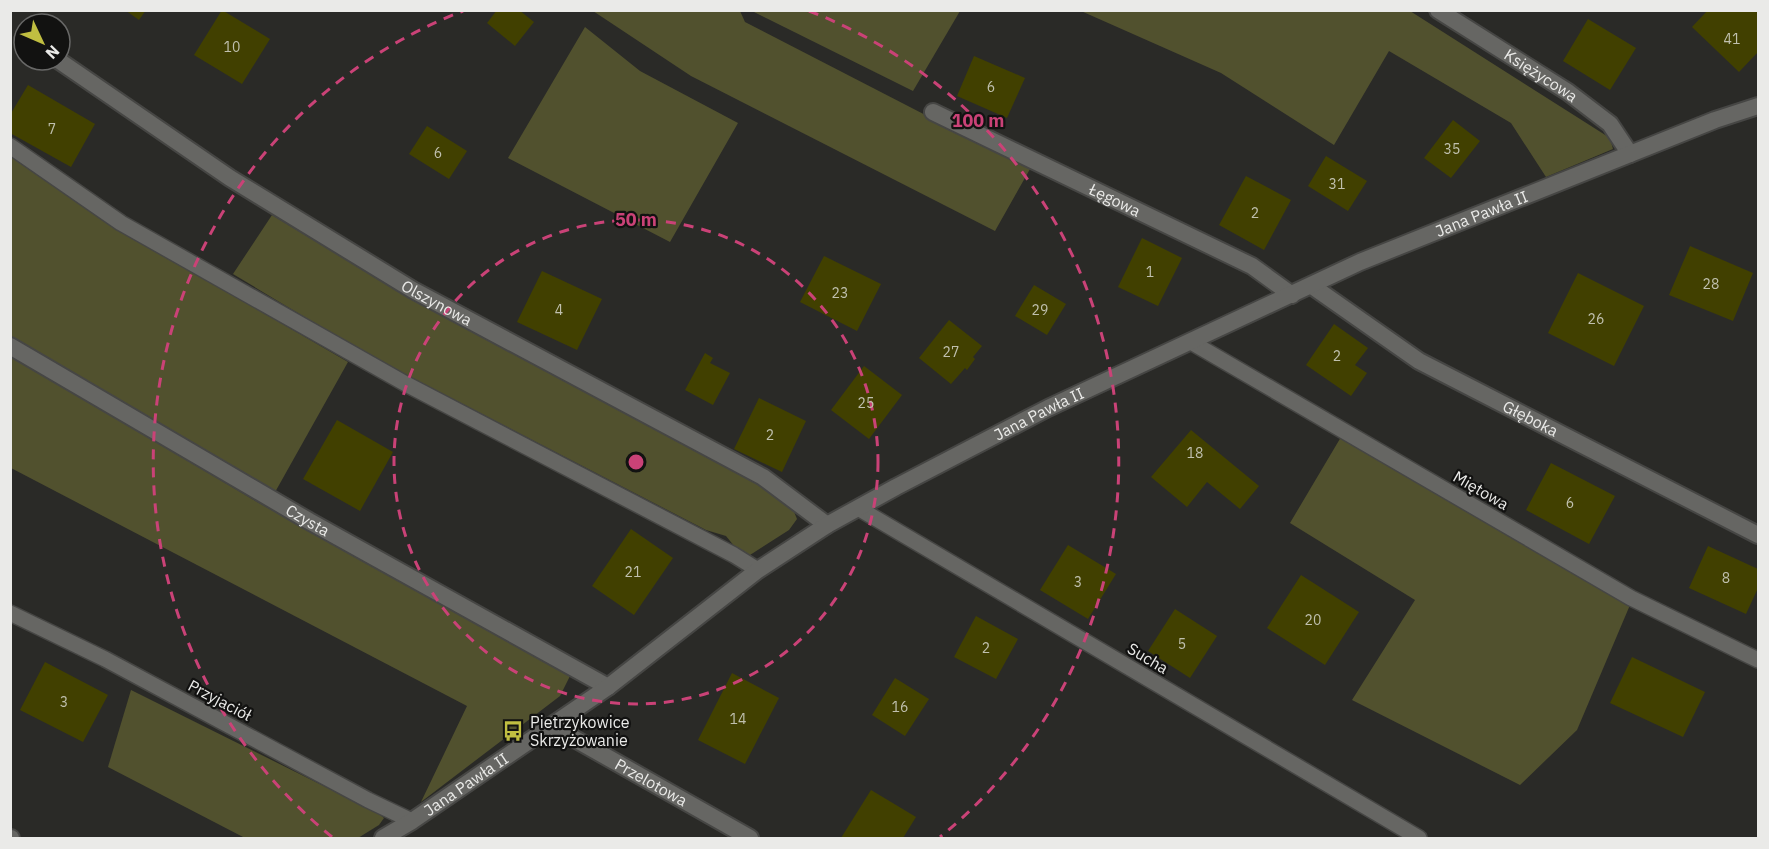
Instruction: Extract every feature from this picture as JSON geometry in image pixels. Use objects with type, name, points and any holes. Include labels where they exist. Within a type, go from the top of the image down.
[{"type":"street","name":"Księżycowa","points":[[1438,10],[1568,92],[1610,124],[1630,154]]},
{"type":"street","name":"Olszynowa","points":[[72,70],[230,178],[413,290],[764,477],[827,525]]},
{"type":"street","name":"Jana Pawła II","points":[[383,838],[412,821],[608,687],[758,570],[827,525],[858,508],[1048,408],[1360,262],[1715,120],[1758,106]]},
{"type":"street","name":"Łęgowa","points":[[933,112],[1252,266],[1292,295]]},
{"type":"street","name":"Głęboka","points":[[1312,286],[1419,361],[1758,535]]},
{"type":"street","name":"Czysta","points":[[10,346],[309,521],[608,687]]},
{"type":"street","name":"Przelotowa","points":[[552,726],[750,838]]},
{"type":"lane","points":[[10,146],[121,224],[406,384],[734,555],[758,570]]},
{"type":"lane","name":"Miętowa","points":[[1191,342],[1631,598],[1758,660]]},
{"type":"lane","name":"Sucha","points":[[858,508],[1419,838]]},
{"type":"lane","name":"Przyjaciół","points":[[10,613],[105,659],[412,821]]},
{"type":"shaded area","points":[[593,11],[740,11],[745,22],[1030,169],[995,231],[691,76]]},
{"type":"shaded area","points":[[752,11],[960,11],[913,91]]},
{"type":"shaded area","points":[[1081,11],[1410,11],[1610,138],[1613,149],[1546,177],[1511,123],[1389,51],[1334,145],[1221,73]]},
{"type":"shaded area","points":[[585,27],[640,71],[738,123],[670,242],[508,158]]},
{"type":"shaded area","points":[[11,157],[106,221],[348,362],[274,494],[11,338]]},
{"type":"shaded area","points":[[272,215],[410,298],[759,482],[793,509],[797,519],[789,530],[750,555],[739,552],[726,536],[706,530],[366,354],[233,274]]},
{"type":"shaded area","points":[[10,355],[259,503],[559,667],[570,676],[560,696],[421,802],[467,706],[11,468]]},
{"type":"shaded area","points":[[1341,437],[1630,605],[1577,730],[1520,785],[1352,700],[1415,600],[1290,523]]},
{"type":"shaded area","points":[[131,690],[384,818],[379,825],[358,838],[245,838],[108,767]]},
{"type":"building","points":[[125,10],[146,10],[139,20]]},
{"type":"building","points":[[222,10],[270,39],[242,84],[194,55]]},
{"type":"building","points":[[497,10],[519,10],[534,22],[515,46],[487,23]]},
{"type":"building","points":[[1708,10],[1755,10],[1758,13],[1758,52],[1739,72],[1692,27]]},
{"type":"building","points":[[1588,19],[1636,48],[1610,90],[1563,61]]},
{"type":"building","points":[[974,56],[1025,78],[1007,118],[957,96]]},
{"type":"building","points":[[28,85],[95,124],[71,167],[10,133],[10,115]]},
{"type":"building","points":[[1453,120],[1480,141],[1451,178],[1424,158]]},
{"type":"building","points":[[427,126],[467,151],[449,179],[409,154]]},
{"type":"building","points":[[1326,156],[1367,181],[1348,211],[1308,186]]},
{"type":"building","points":[[1246,176],[1291,200],[1264,250],[1219,225]]},
{"type":"building","points":[[1142,238],[1182,258],[1158,306],[1118,287]]},
{"type":"building","points":[[1690,246],[1753,273],[1733,321],[1669,295]]},
{"type":"building","points":[[824,256],[881,284],[857,331],[800,302]]},
{"type":"building","points":[[542,271],[602,299],[577,350],[517,322]]},
{"type":"building","points":[[1578,273],[1644,306],[1614,366],[1548,333]]},
{"type":"building","points":[[1034,285],[1066,304],[1047,335],[1015,316]]},
{"type":"building","points":[[949,320],[982,346],[973,357],[975,359],[967,370],[965,368],[951,384],[919,358]]},
{"type":"building","points":[[1334,324],[1368,348],[1355,365],[1367,373],[1351,396],[1306,365]]},
{"type":"building","points":[[705,353],[713,358],[710,363],[730,373],[713,405],[685,390]]},
{"type":"building","points":[[864,366],[902,395],[869,439],[831,410]]},
{"type":"building","points":[[759,398],[806,421],[782,472],[734,449]]},
{"type":"building","points":[[337,420],[393,452],[360,511],[303,479]]},
{"type":"building","points":[[1191,430],[1259,486],[1240,509],[1207,482],[1187,507],[1151,477]]},
{"type":"building","points":[[1551,463],[1615,496],[1589,544],[1526,510]]},
{"type":"building","points":[[631,529],[673,558],[634,615],[592,586]]},
{"type":"building","points":[[1068,545],[1116,574],[1088,619],[1040,590]]},
{"type":"building","points":[[1708,546],[1758,569],[1758,588],[1746,614],[1689,588]]},
{"type":"building","points":[[1301,575],[1359,612],[1325,665],[1267,628]]},
{"type":"building","points":[[1175,609],[1217,636],[1190,678],[1148,651]]},
{"type":"building","points":[[976,616],[1018,639],[996,679],[954,657]]},
{"type":"building","points":[[1632,657],[1705,692],[1683,737],[1610,703]]},
{"type":"building","points":[[45,662],[108,695],[83,742],[20,710]]},
{"type":"building","points":[[732,673],[779,698],[745,764],[698,740]]},
{"type":"building","points":[[895,678],[929,699],[905,736],[872,715]]},
{"type":"building","points":[[871,790],[916,817],[903,838],[841,838]]},
{"type":"place","name":"Pietrzykowice Skrzyżowanie","points":[[513,731]]}]
